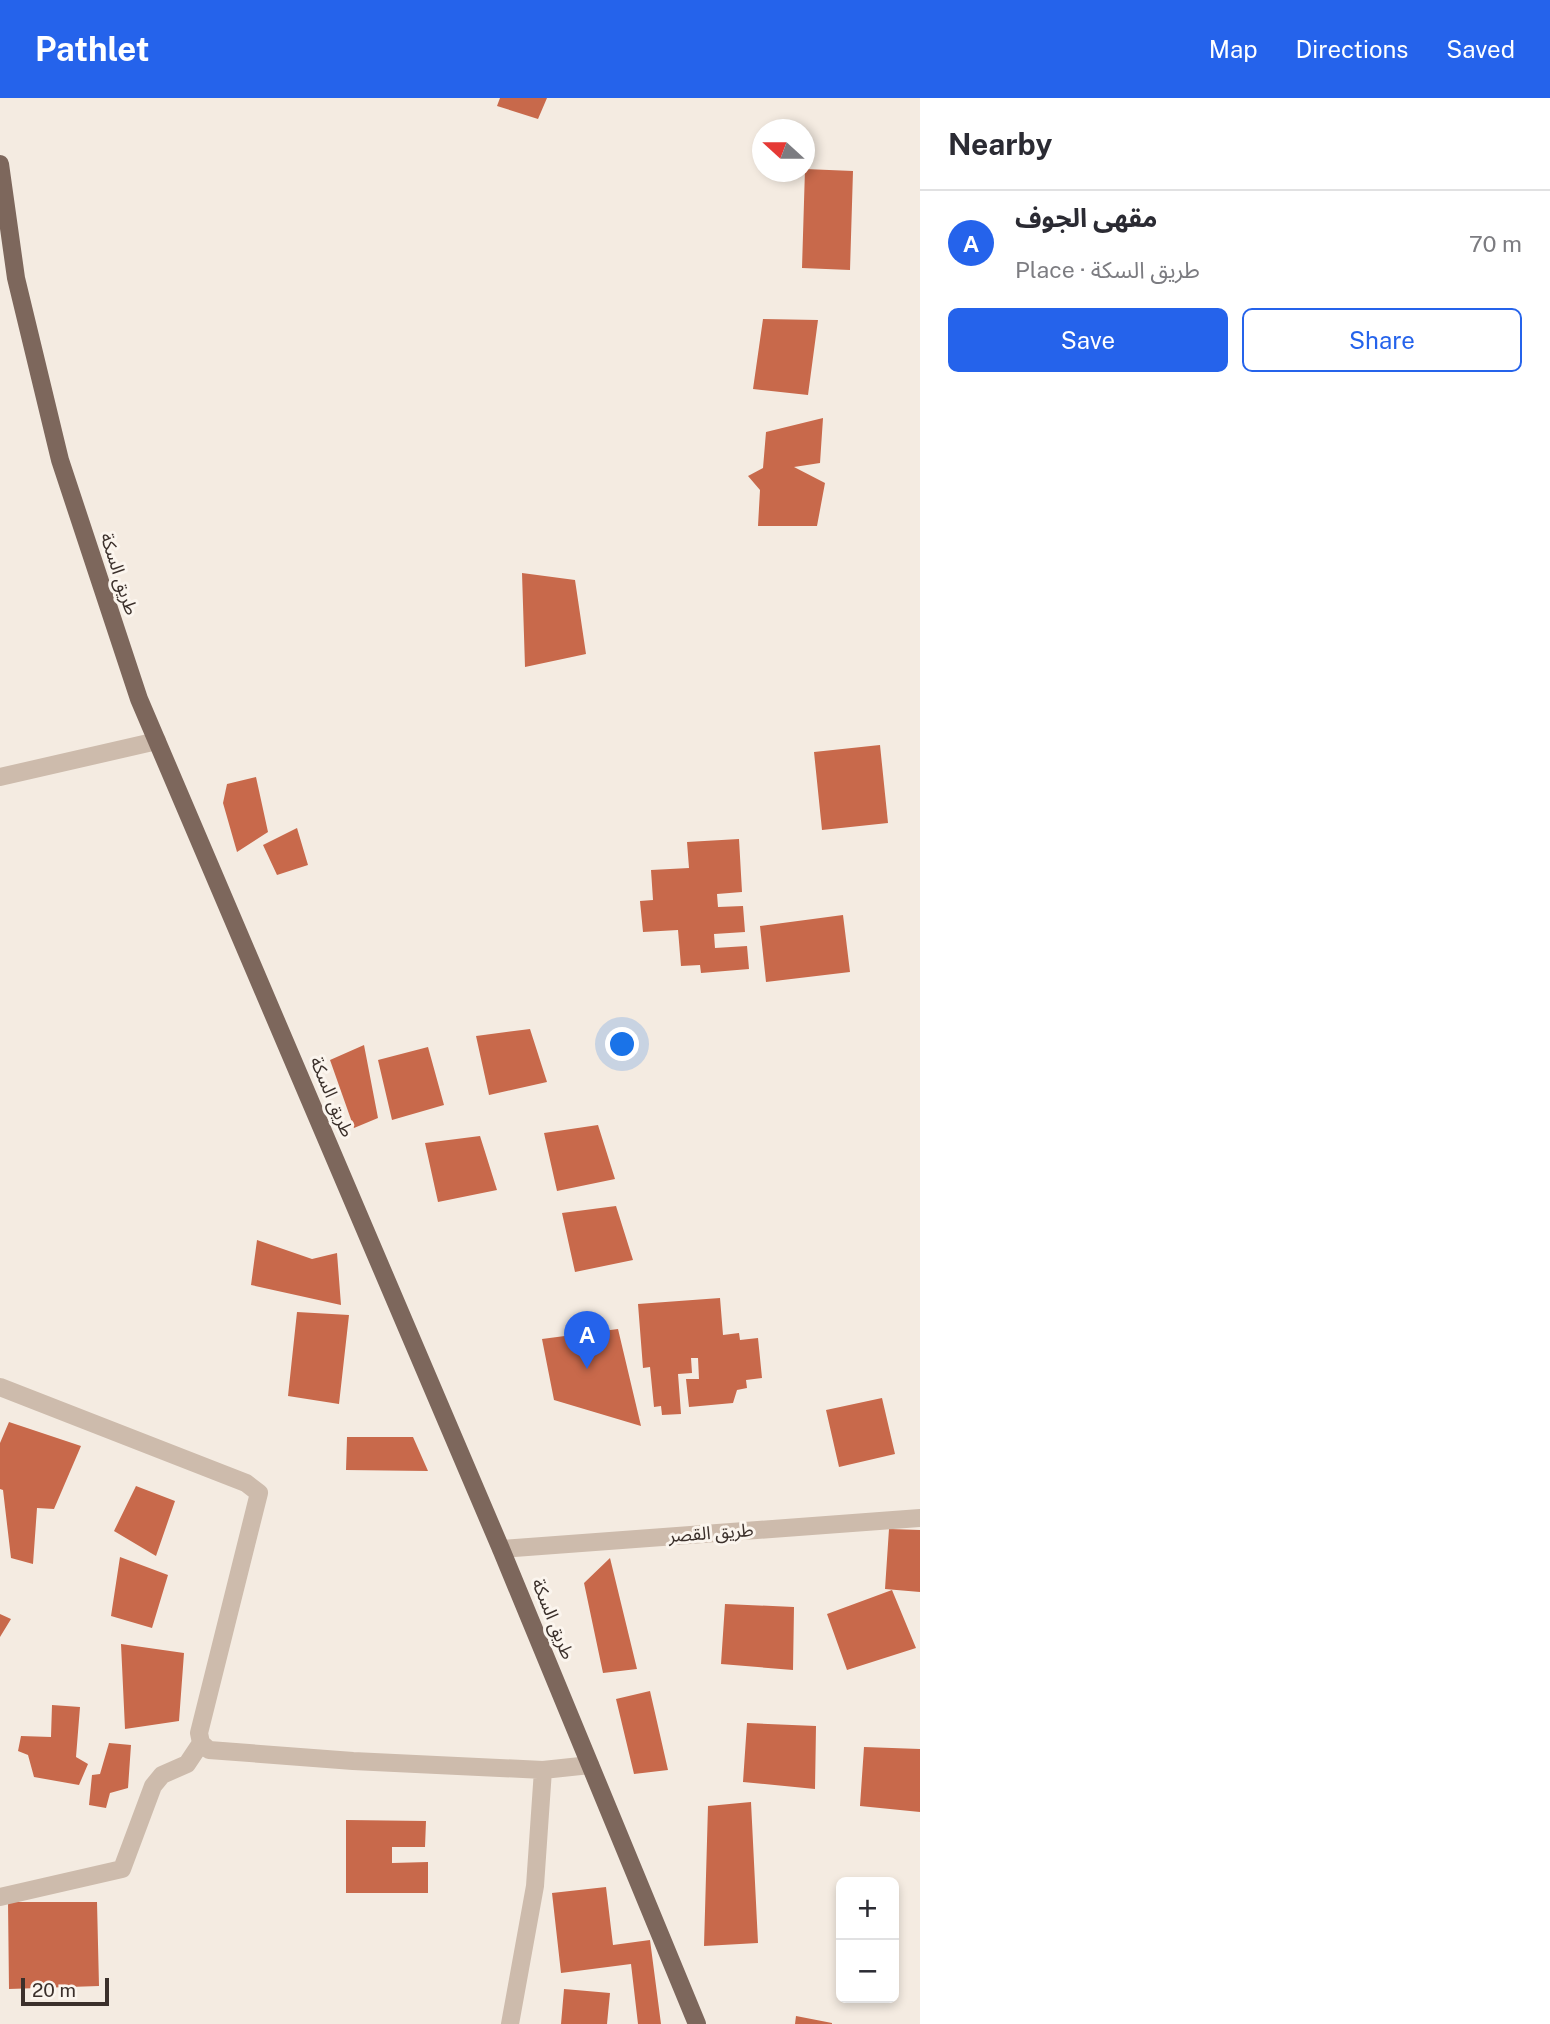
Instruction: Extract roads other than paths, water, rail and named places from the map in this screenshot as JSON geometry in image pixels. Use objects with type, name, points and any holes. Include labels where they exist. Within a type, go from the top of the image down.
[{"type":"main road","name":"طريق السكة","points":[[0,164],[16,278],[60,460],[139,699],[501,1549],[697,2024]]},
{"type":"street","points":[[0,777],[157,741]]},
{"type":"street","points":[[0,1387],[246,1483],[259,1493],[199,1734],[201,1743],[209,1750],[353,1761],[543,1770],[590,1765]]},
{"type":"street","name":"طريق القصر","points":[[501,1549],[920,1518]]},
{"type":"street","points":[[0,1898],[122,1869],[153,1786],[162,1775],[187,1764],[201,1743]]},
{"type":"street","points":[[510,2024],[535,1886],[543,1770]]},
{"type":"place","name":"مقهى الجوف","points":[[587,1369]]}]
